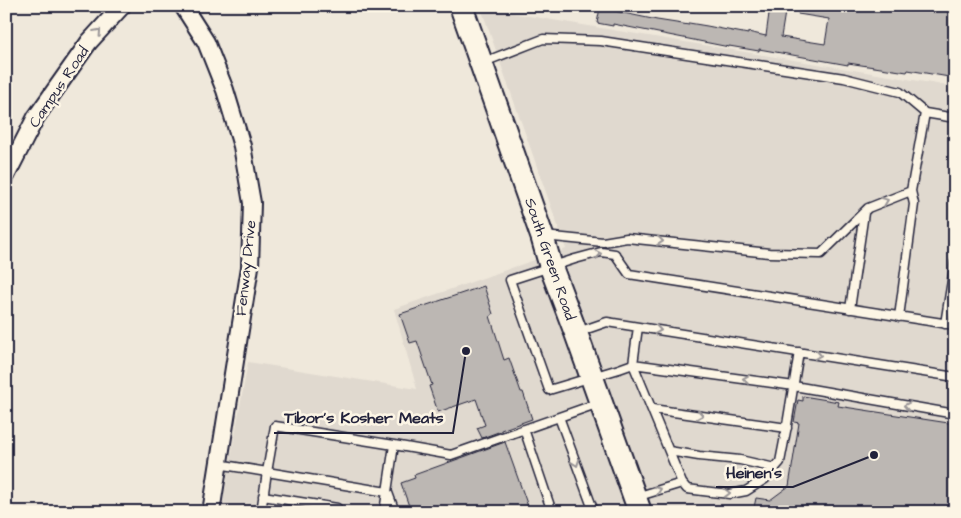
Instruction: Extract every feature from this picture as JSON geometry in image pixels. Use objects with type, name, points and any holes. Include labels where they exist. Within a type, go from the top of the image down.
[{"type":"main road","name":"South Green Road","points":[[461,6],[542,236],[551,267],[637,505]]},
{"type":"street","name":"Campus Road","points":[[6,176],[36,117],[89,42],[122,6]]},
{"type":"street","name":"Fenway Drive","points":[[183,6],[206,42],[225,90],[242,146],[252,203],[250,267],[211,512]]},
{"type":"lane","points":[[481,63],[543,39],[600,41],[844,78],[900,92],[925,113],[955,118]]},
{"type":"lane","points":[[900,317],[914,204],[911,191],[925,113]]},
{"type":"lane","points":[[542,236],[604,242],[627,238],[769,253],[821,254],[868,208],[911,191]]},
{"type":"lane","points":[[850,309],[864,213]]},
{"type":"lane","points":[[955,325],[629,274],[616,254],[601,252],[510,280],[548,390],[633,364],[794,386],[955,414]]},
{"type":"lane","points":[[945,324],[955,262]]},
{"type":"lane","points":[[576,332],[606,322],[955,377]]},
{"type":"lane","points":[[638,327],[633,364],[682,482],[687,488],[710,492],[730,494],[746,491],[765,479],[780,462],[799,352]]},
{"type":"lane","points":[[261,512],[275,426],[451,455],[601,402]]},
{"type":"lane","points":[[652,409],[787,428]]},
{"type":"lane","points":[[559,417],[594,512]]},
{"type":"lane","points":[[524,429],[552,512]]},
{"type":"lane","points":[[384,512],[394,445]]},
{"type":"lane","points":[[669,451],[740,460],[775,468]]},
{"type":"lane","points":[[218,464],[387,492]]},
{"type":"lane","points":[[637,505],[682,482]]},
{"type":"lane","points":[[387,492],[395,512]]},
{"type":"lane","points":[[263,496],[337,508],[336,512]]},
{"type":"shaded area","points":[[481,8],[955,87],[955,512],[221,512],[248,362],[417,389],[394,309],[566,249]]},
{"type":"building","points":[[770,6],[786,6],[781,37],[825,44],[829,19],[798,14],[799,6],[928,6],[955,11],[955,78],[908,70],[907,72],[848,63],[848,65],[759,49],[759,51],[729,47],[613,24],[613,26],[597,23],[600,8],[657,20],[689,25],[689,23],[766,36]]},
{"type":"building","points":[[484,286],[493,314],[490,316],[504,360],[509,358],[532,419],[482,438],[477,428],[485,425],[476,399],[438,412],[429,386],[432,385],[417,341],[410,343],[400,314]]},
{"type":"building","points":[[803,396],[839,402],[838,406],[955,424],[955,512],[753,512],[756,498],[770,500],[789,486],[799,423],[794,422],[798,400],[803,401]]},
{"type":"building","points":[[505,442],[530,512],[411,512],[401,483],[415,478],[414,475]]},
{"type":"place","name":"Tibor's Kosher Meats","points":[[466,351]]},
{"type":"place","name":"Heinen's","points":[[874,455]]}]
